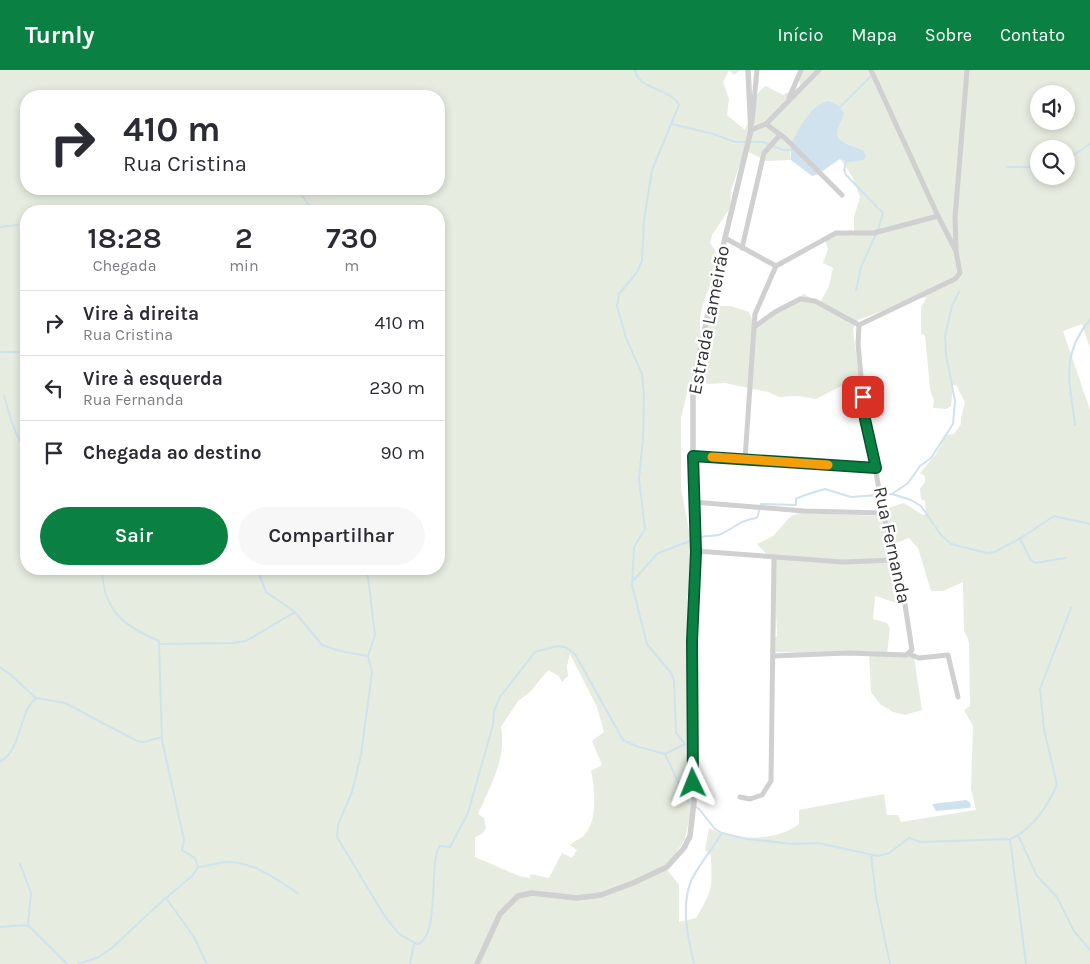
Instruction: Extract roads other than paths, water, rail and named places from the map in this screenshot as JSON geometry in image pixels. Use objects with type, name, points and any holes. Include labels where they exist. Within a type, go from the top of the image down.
[{"type":"street","name":"Estrada Lameirão","points":[[477,964],[500,914],[518,896],[532,893],[577,898],[600,895],[632,884],[667,867],[684,848],[690,836],[694,802],[692,650],[696,552],[693,502],[693,383],[751,127],[748,70]]},
{"type":"street","points":[[757,70],[755,106],[751,127],[766,124],[819,70]]},
{"type":"street","points":[[788,100],[801,70]]},
{"type":"street","points":[[871,70],[956,252]]},
{"type":"street","points":[[754,327],[788,305],[807,299],[815,301],[859,325],[955,279],[960,273],[956,252],[955,218],[967,70]]},
{"type":"street","points":[[766,124],[780,135],[842,195]]},
{"type":"street","points":[[742,248],[764,153],[780,135]]},
{"type":"street","points":[[745,459],[757,305],[776,266],[836,233],[874,233],[938,216]]},
{"type":"street","points":[[725,238],[776,266]]},
{"type":"street","name":"Rua Fernanda","points":[[859,325],[858,344],[865,419],[876,468],[883,513],[896,560],[912,648],[909,654]]},
{"type":"street","points":[[693,456],[876,468]]},
{"type":"street","points":[[693,502],[804,511],[883,513]]},
{"type":"street","points":[[696,552],[856,562],[896,560]]},
{"type":"street","points":[[740,797],[750,799],[762,795],[770,784],[774,558]]},
{"type":"street","points":[[773,656],[909,654],[919,658],[948,655],[958,697]]},
{"type":"water","points":[[830,101],[838,105],[844,113],[837,134],[839,138],[845,143],[863,150],[866,157],[863,160],[848,162],[840,159],[821,172],[791,144],[811,112],[817,106]]},
{"type":"water","points":[[791,145],[819,174],[812,176],[791,160]]},
{"type":"water","points":[[966,800],[970,802],[971,806],[969,808],[936,811],[932,804]]},
{"type":"waterway","points":[[368,575],[375,635],[368,656],[372,672],[361,755],[352,792],[338,825],[337,837],[384,915],[399,934],[417,944],[424,939],[429,928],[437,854],[440,846],[450,847],[468,813],[493,725],[494,711],[500,697],[535,652],[557,646],[565,647],[575,654],[623,740],[636,746],[665,754],[685,744],[676,733],[674,680],[671,673],[647,644],[632,585],[634,547],[645,529],[639,479],[643,438],[644,396],[642,374],[626,338],[617,306],[619,294],[637,272],[642,261],[644,220],[652,170],[679,105],[669,95],[642,82],[637,77],[635,70]]},
{"type":"waterway","points":[[839,108],[871,76]]},
{"type":"waterway","points":[[672,124],[713,134],[735,142],[763,142],[783,150],[792,150]]},
{"type":"waterway","points":[[1075,154],[1090,144]]},
{"type":"waterway","points":[[847,159],[844,170],[846,175],[883,213],[878,230]]},
{"type":"waterway","points":[[1007,167],[1030,167]]},
{"type":"waterway","points":[[302,195],[309,205]]},
{"type":"waterway","points":[[0,227],[18,225]]},
{"type":"waterway","points":[[856,290],[861,267],[876,234]]},
{"type":"waterway","points":[[892,494],[908,483],[920,466],[931,458],[953,424],[955,401],[946,355],[945,336],[952,306],[959,292]]},
{"type":"waterway","points":[[1075,425],[1069,370],[1074,345],[1090,320]]},
{"type":"waterway","points":[[0,352],[20,352]]},
{"type":"waterway","points":[[4,396],[13,426],[20,441]]},
{"type":"waterway","points":[[698,538],[719,535],[742,522],[757,518],[761,504],[796,505],[796,499],[825,489],[851,497],[892,494],[911,500],[921,506],[941,535],[951,544],[987,553],[995,552],[1024,536],[1054,516],[1090,524]]},
{"type":"waterway","points":[[1020,539],[1031,560],[1035,563],[1065,558]]},
{"type":"waterway","points":[[632,582],[658,553],[693,540]]},
{"type":"waterway","points":[[102,575],[106,595],[117,615],[135,629],[159,641],[159,644],[233,643],[246,641],[295,612]]},
{"type":"waterway","points":[[259,575],[266,592],[295,612],[322,645],[340,651],[367,656]]},
{"type":"waterway","points":[[665,754],[687,801],[699,809],[715,829],[722,833],[747,839],[793,844],[818,843],[878,856],[889,853],[909,838],[921,842],[1010,839],[1032,823],[1049,801],[1057,785],[1044,729],[1040,689],[1071,608]]},
{"type":"waterway","points":[[78,964],[99,957],[112,948],[192,876],[198,867],[195,858],[182,850],[184,840],[162,740],[159,644]]},
{"type":"waterway","points":[[0,667],[36,698]]},
{"type":"waterway","points":[[0,762],[13,748],[26,711],[37,698],[65,703],[137,741],[144,742],[162,737]]},
{"type":"waterway","points":[[694,964],[686,921],[688,889],[695,873],[722,833]]},
{"type":"waterway","points":[[1018,835],[1037,876],[1057,897],[1074,931],[1090,950]]},
{"type":"waterway","points":[[1010,839],[1026,964]]},
{"type":"waterway","points":[[871,855],[876,897],[890,964]]},
{"type":"waterway","points":[[198,867],[226,862],[249,865],[298,893]]},
{"type":"waterway","points":[[20,864],[31,893],[28,925]]},
{"type":"waterway","points":[[166,898],[194,937],[207,964]]},
{"type":"waterway","points":[[0,927],[25,925],[30,927],[67,964]]},
{"type":"waterway","points":[[410,964],[414,944]]}]
